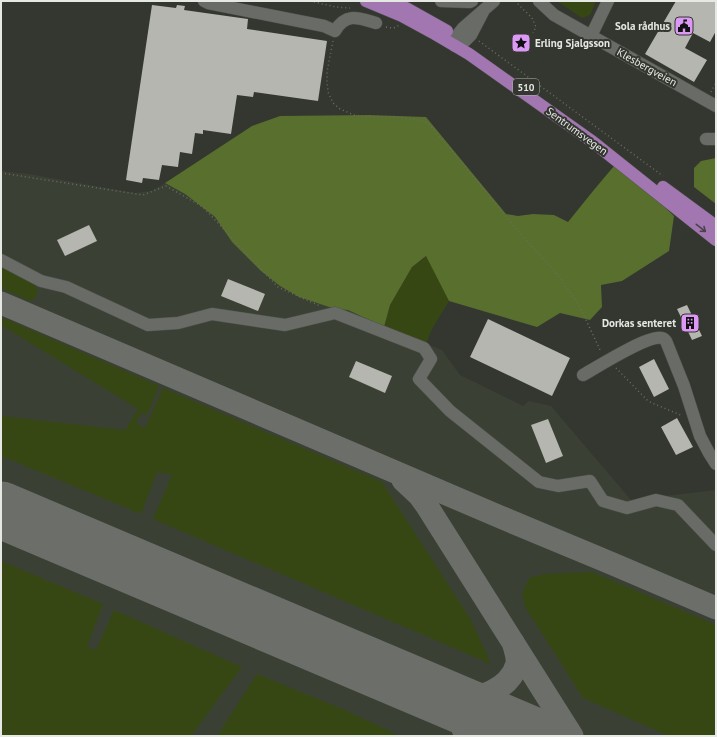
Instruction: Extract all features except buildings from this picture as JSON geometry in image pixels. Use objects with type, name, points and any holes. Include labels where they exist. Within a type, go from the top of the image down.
[{"type":"main road","name":"Sentrumsvegen","points":[[366,1],[402,16],[436,34],[462,40]]},
{"type":"main road","name":"Sentrumsvegen","points":[[390,1],[406,8],[462,40],[501,67],[716,226]]},
{"type":"main road","name":"Sentrumsvegen","points":[[462,40],[469,54],[593,142],[716,240]]},
{"type":"street","points":[[204,1],[324,26],[335,31],[342,22],[348,18],[356,18],[376,23]]},
{"type":"street","points":[[441,1],[472,1]]},
{"type":"street","points":[[462,40],[463,28],[494,1]]},
{"type":"street","name":"Klesbergveien","points":[[539,1],[554,15],[716,106]]},
{"type":"street","points":[[591,36],[608,1]]},
{"type":"street","points":[[1,260],[41,281],[66,287],[148,325],[178,323],[212,314],[285,325],[335,313],[424,348],[431,359],[419,379],[450,411],[539,482],[558,486],[590,481],[603,501],[627,508],[656,500],[678,506],[716,544]]},
{"type":"street","points":[[584,374],[628,349],[651,339],[664,339],[674,361],[700,436],[716,464]]},
{"type":"path","points":[[515,1],[532,18],[536,27],[533,33]]},
{"type":"path","points":[[376,23],[382,27],[390,28],[396,27],[401,22]]},
{"type":"path","points":[[335,31],[327,72],[328,92],[333,102],[340,109],[354,115],[365,117],[396,117],[415,119],[426,122],[432,127],[518,231],[553,269],[579,305],[600,352],[608,361],[647,400],[672,412],[694,420]]},
{"type":"path","points":[[462,40],[665,178]]},
{"type":"path","points":[[716,66],[716,72]]},
{"type":"path","points":[[709,95],[716,83]]},
{"type":"path","points":[[1,173],[143,195],[166,186],[204,207],[278,287],[335,313]]},
{"type":"shaded area","points":[[1,171],[29,174],[135,193],[151,191],[165,183],[185,194],[215,217],[232,242],[261,271],[289,292],[299,297],[335,309],[348,310],[384,327],[442,350],[460,375],[523,406],[529,401],[551,406],[631,500],[716,490],[716,736],[1,736]]},
{"type":"green space","points":[[557,1],[596,1],[590,15],[582,18]]},
{"type":"green space","points":[[369,115],[426,117],[506,214],[518,216],[533,214],[554,215],[568,222],[614,166],[647,190],[674,216],[669,251],[622,281],[601,285],[602,307],[590,320],[560,313],[537,327],[449,301],[426,256],[412,267],[390,305],[384,327],[348,310],[335,309],[299,297],[280,286],[261,271],[232,242],[215,217],[185,194],[165,183],[252,126],[280,116]]},
{"type":"green space","points":[[716,158],[716,204],[694,187],[694,168],[701,161]]},
{"type":"green space","points":[[427,256],[449,301],[432,329],[426,344],[384,327],[390,305],[412,267]]},
{"type":"green space","points":[[1,266],[11,268],[14,275],[31,278],[38,292],[36,297],[30,301],[1,288]]},
{"type":"green space","points":[[1,317],[159,386],[147,415],[140,413],[136,424],[145,428],[163,388],[382,482],[471,620],[491,664],[153,519],[172,475],[157,472],[141,514],[1,456],[1,416],[125,430],[138,409],[1,325]]},
{"type":"green space","points":[[1,561],[103,604],[87,647],[96,650],[114,610],[242,667],[191,736],[1,736]]},
{"type":"green space","points":[[592,572],[716,625],[716,736],[669,736],[583,698],[525,607],[522,594],[529,578],[544,574]]},
{"type":"green space","points":[[257,674],[345,710],[400,736],[217,736]]},
{"type":"taxiway","points":[[1,303],[716,608]]},
{"type":"taxiway","points":[[403,480],[419,495],[427,506],[572,736]]},
{"type":"taxiway","points":[[453,701],[472,698],[491,692],[507,681],[513,674],[517,664],[517,656],[513,642]]},
{"type":"taxiway","points":[[430,692],[442,700],[452,711],[466,736]]},
{"type":"runway","points":[[1,510],[534,736]]},
{"type":"place","name":"Sola rådhus","points":[[684,26]]},
{"type":"place","name":"Erling Sjalgsson","points":[[521,43]]},
{"type":"place","name":"Dorkas senteret","points":[[690,323]]}]
